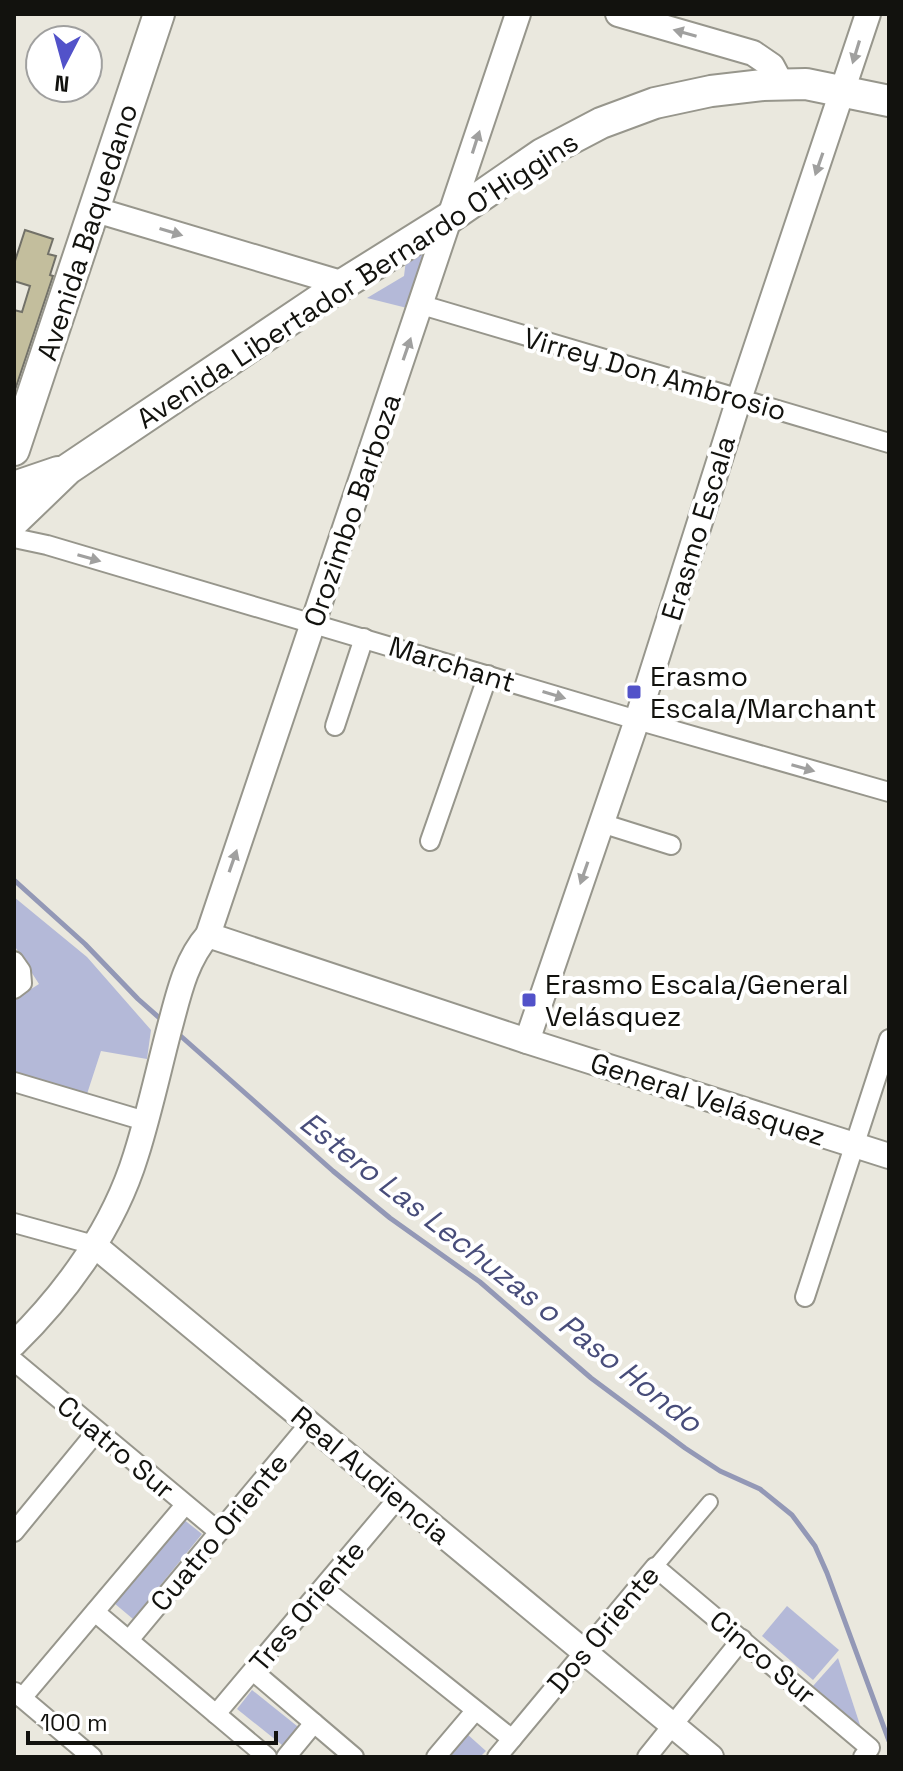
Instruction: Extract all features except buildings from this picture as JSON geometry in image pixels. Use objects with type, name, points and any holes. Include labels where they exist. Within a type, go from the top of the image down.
[{"type":"main road","name":"Avenida Baquedano","points":[[14,450],[159,14]]},
{"type":"main road","name":"Avenida Libertador Bernardo O'Higgins","points":[[14,521],[68,469],[542,154],[601,123],[655,103],[711,91],[781,83],[844,90],[889,101]]},
{"type":"main road","name":"Avenida Libertador Bernardo O'Higgins","points":[[14,487],[68,469]]},
{"type":"street","name":"Orozimbo Barboza","points":[[14,1344],[65,1288],[94,1245],[136,1158],[164,1047],[193,954],[208,935],[518,14]]},
{"type":"street","points":[[618,14],[753,53],[772,66],[781,83]]},
{"type":"street","name":"Erasmo Escala","points":[[527,1041],[637,720],[739,399],[868,14]]},
{"type":"street","points":[[96,210],[344,284]]},
{"type":"street","name":"Virrey Don Ambrosio","points":[[422,305],[889,443]]},
{"type":"street","name":"Marchant","points":[[14,538],[889,792]]},
{"type":"street","points":[[335,726],[364,638]]},
{"type":"street","points":[[430,841],[488,675]]},
{"type":"street","points":[[601,823],[671,845]]},
{"type":"street","name":"General Velásquez","points":[[208,935],[889,1156]]},
{"type":"street","points":[[14,961],[21,971],[18,986]]},
{"type":"street","points":[[805,1297],[889,1039]]},
{"type":"street","points":[[14,1082],[145,1121]]},
{"type":"street","name":"Real Audiencia","points":[[14,1223],[94,1245],[711,1757]]},
{"type":"street","name":"Cuatro Sur","points":[[14,1361],[219,1532]]},
{"type":"street","name":"Cuatro Oriente","points":[[129,1640],[309,1424]]},
{"type":"street","points":[[14,1532],[97,1431]]},
{"type":"street","name":"Tres Oriente","points":[[216,1714],[398,1498]]},
{"type":"street","name":"Dos Oriente","points":[[497,1757],[710,1502]]},
{"type":"street","name":"Cuatro Oriente","points":[[18,1695],[95,1612],[185,1505]]},
{"type":"street","name":"Cinco Sur","points":[[655,1567],[742,1639],[866,1752]]},
{"type":"street","points":[[323,1588],[512,1739]]},
{"type":"street","points":[[95,1612],[267,1757]]},
{"type":"street","points":[[647,1757],[742,1639]]},
{"type":"street","points":[[253,1671],[354,1757]]},
{"type":"street","points":[[18,1695],[92,1757]]},
{"type":"street","points":[[436,1757],[475,1711]]},
{"type":"street","points":[[286,1757],[314,1723]]},
{"type":"shaded area","points":[[432,243],[411,309],[367,298],[404,276],[406,260]]},
{"type":"shaded area","points":[[14,897],[87,957],[151,1030],[147,1059],[101,1051],[87,1094],[14,1074],[14,1000],[39,984],[14,945]]},
{"type":"shaded area","points":[[183,1519],[202,1534],[133,1619],[114,1603]]},
{"type":"shaded area","points":[[787,1606],[839,1650],[813,1680],[762,1636]]},
{"type":"shaded area","points":[[838,1658],[861,1728],[813,1686]]},
{"type":"shaded area","points":[[252,1690],[302,1730],[287,1749],[237,1709]]},
{"type":"shaded area","points":[[467,1734],[486,1751],[480,1757],[447,1757]]},
{"type":"waterway","name":"Estero Las Lechuzas o Paso Hondo","points":[[14,880],[164,1022]]},
{"type":"waterway","name":"Estero Las Lechuzas o Paso Hondo","points":[[175,1031],[333,1171],[390,1218],[480,1282],[591,1378],[685,1448],[720,1471],[760,1489],[792,1515],[815,1546],[827,1573],[889,1741]]},
{"type":"place","name":"Erasmo Escala/Marchant","points":[[634,692]]},
{"type":"place","name":"Erasmo Escala/General Velásquez","points":[[529,1000]]}]
